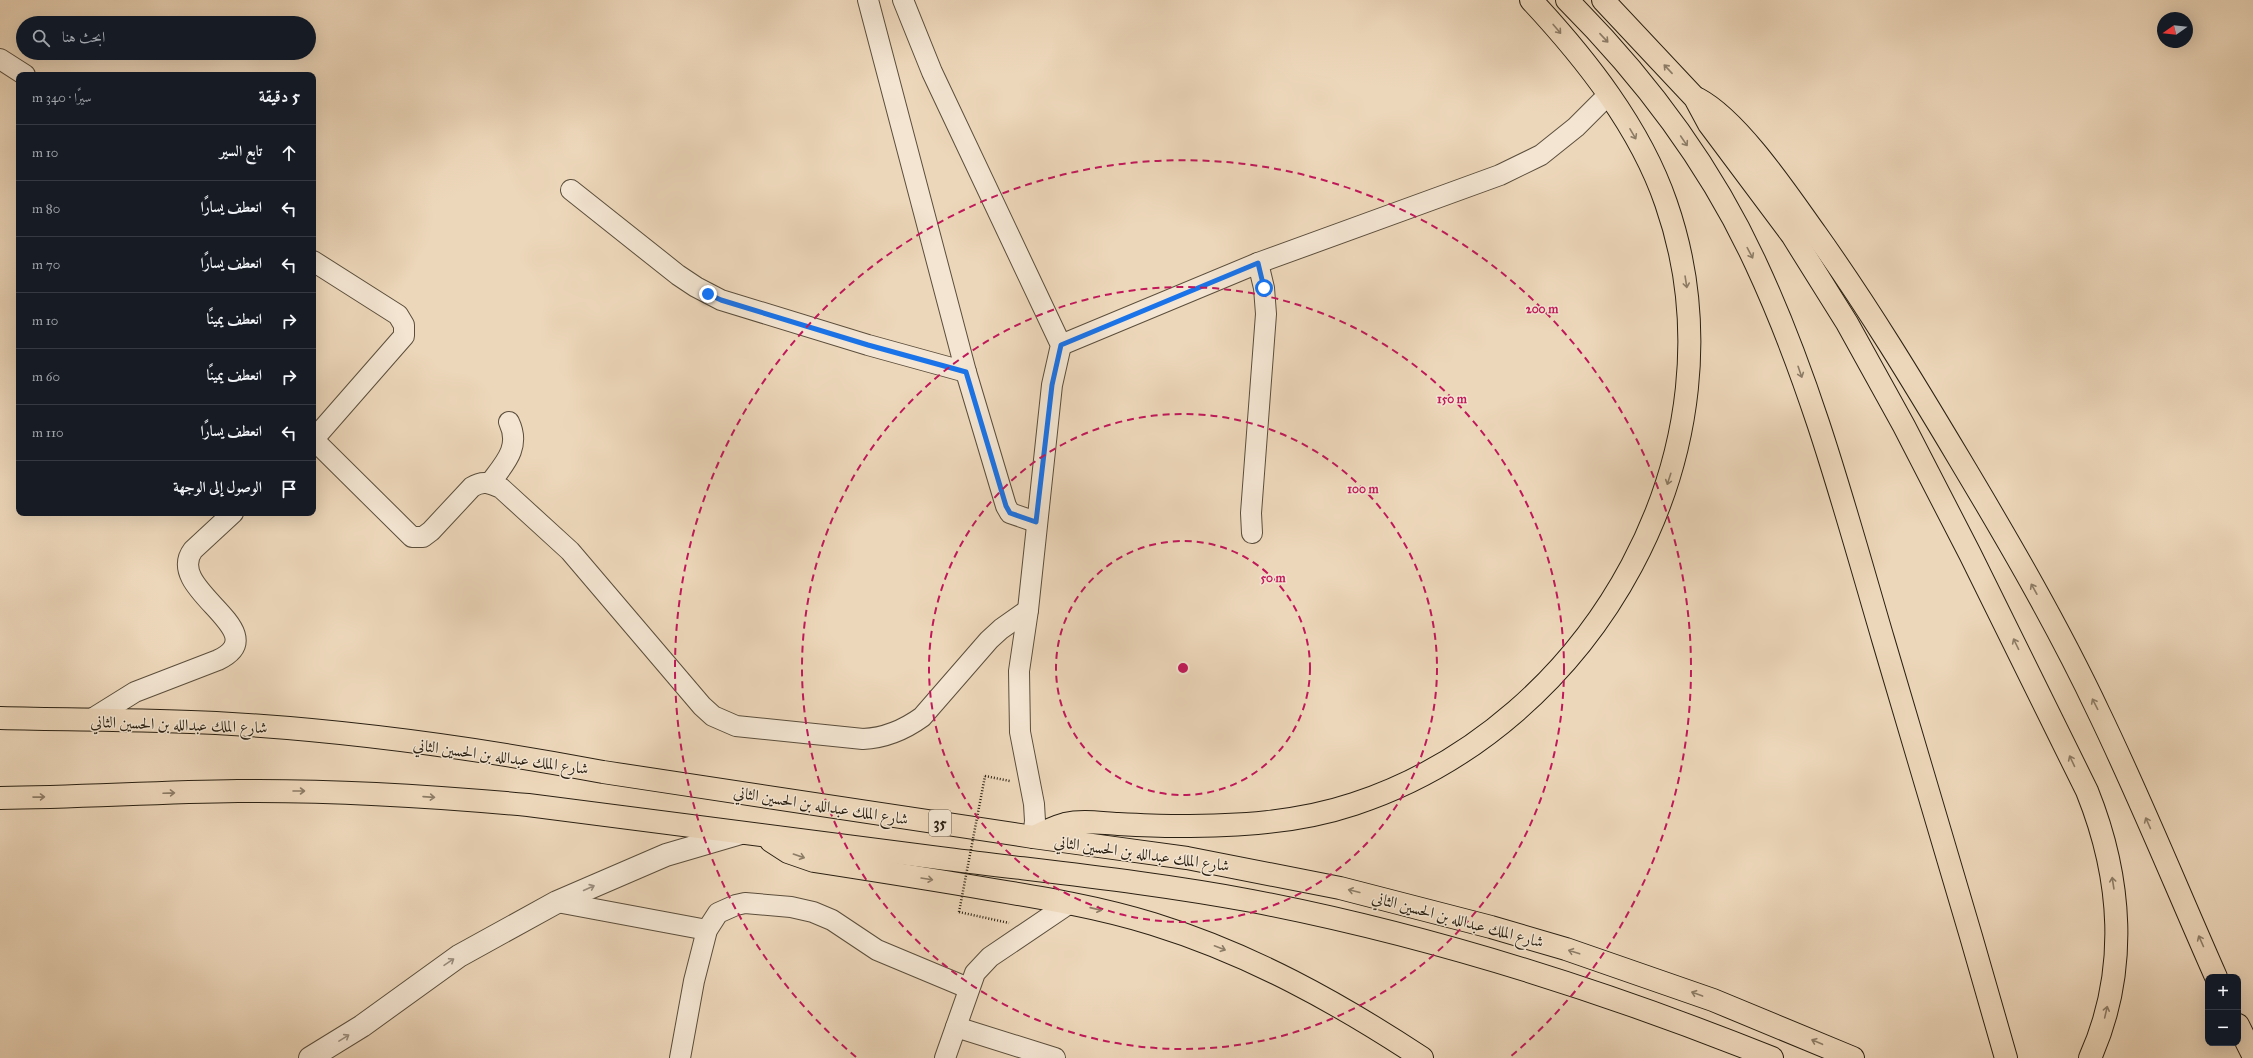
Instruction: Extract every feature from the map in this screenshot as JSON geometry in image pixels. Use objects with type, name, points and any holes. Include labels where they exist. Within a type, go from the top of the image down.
[{"type":"highway","points":[[1033,837],[1055,827],[1073,823],[1174,826],[1257,823],[1298,819],[1356,804],[1384,793],[1431,771],[1487,735],[1533,696],[1573,652],[1613,597],[1632,565],[1663,496],[1682,430],[1690,362],[1688,294],[1683,263],[1673,225],[1654,172],[1608,95],[1584,63],[1531,0]]},
{"type":"highway","points":[[1567,0],[1638,78],[1698,162],[1730,213],[1756,263],[1791,346],[1830,461],[2006,1058]]},
{"type":"highway","points":[[1603,0],[1695,98],[1715,132],[1792,235],[1876,374],[2009,629],[2087,792],[2099,822],[2108,854],[2117,920],[2116,953],[2112,986],[2104,1018],[2092,1054]]},
{"type":"highway","points":[[1695,98],[1713,108],[1729,122],[1804,217],[1868,309],[1974,484],[2048,614],[2099,713],[2215,974]]},
{"type":"highway","name":"شارع الملك عبدالله بن الحسين الثاني","points":[[0,718],[216,723],[279,728],[471,750],[1033,837],[1110,846],[1264,872],[1438,912],[1558,947],[1640,974],[1749,1014],[1853,1058]]},
{"type":"highway","name":"شارع الملك عبدالله بن الحسين الثاني","points":[[0,798],[239,791],[383,794],[528,805],[1117,880],[1246,900],[1298,911],[1414,940],[1551,979],[1658,1015],[1772,1058]]},
{"type":"highway","points":[[766,836],[788,852],[814,861],[1070,903],[1152,924],[1192,937],[1264,967],[1346,1009],[1422,1058]]},
{"type":"highway","points":[[2241,1031],[2253,1055]]},
{"type":"street","points":[[868,0],[966,372],[1006,506],[1010,513],[1036,522]]},
{"type":"street","points":[[902,0],[932,72],[1008,237],[1061,345],[1052,385],[1036,522],[1028,610],[1021,650],[1019,711],[1023,750],[1034,804],[1035,821],[1033,837]]},
{"type":"street","points":[[0,59],[20,72]]},
{"type":"street","points":[[1061,345],[1258,263],[1500,175],[1541,155],[1576,127],[1608,95]]},
{"type":"street","points":[[571,190],[678,275],[708,294],[721,300],[868,345],[966,372]]},
{"type":"street","points":[[316,263],[398,315],[404,325],[404,336],[316,437]]},
{"type":"street","points":[[1252,533],[1251,513],[1266,314],[1264,288],[1258,263]]},
{"type":"street","points":[[490,483],[513,449],[513,431],[509,422]]},
{"type":"street","points":[[316,443],[412,537],[423,537],[431,531],[472,487],[479,483],[490,483],[501,488],[570,551],[702,706],[713,716],[736,726],[862,739],[879,738],[909,726],[922,717],[989,640],[1001,629],[1028,610]]},
{"type":"street","points":[[90,720],[135,692],[218,660],[226,656],[232,649],[235,640],[234,631],[230,623],[193,583],[187,566],[193,550],[230,516]]},
{"type":"street","name":"شارع الملك عبدالله بن الحسين الثاني","points":[[310,1058],[362,1026],[459,956],[557,902],[666,855],[741,833]]},
{"type":"street","points":[[557,902],[707,930]]},
{"type":"street","points":[[680,1058],[688,1025],[694,981],[707,930],[718,914],[736,905],[745,903],[791,907],[813,912],[832,920],[877,950],[968,988]]},
{"type":"street","points":[[945,1058],[968,988],[975,973],[990,957],[1070,903]]},
{"type":"street","points":[[956,1027],[1055,1058]]},
{"type":"path","points":[[995,919],[959,912],[985,776],[1006,780]]},
{"type":"route","points":[[708,294],[721,300],[868,345],[966,372],[1007,510],[1010,513],[1036,522],[1052,385],[1061,345],[1258,263],[1264,288]]}]
